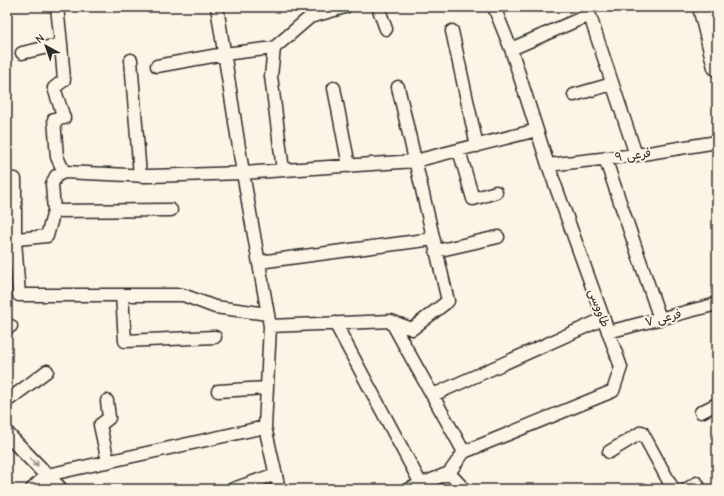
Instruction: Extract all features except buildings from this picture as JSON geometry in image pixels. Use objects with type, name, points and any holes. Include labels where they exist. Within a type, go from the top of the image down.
[{"type":"main road","points":[[702,7],[717,66]]},
{"type":"street","points":[[57,7],[64,80],[54,88],[64,118],[54,119],[57,157],[64,172]]},
{"type":"street","points":[[217,7],[243,173],[269,320],[265,428],[279,489]]},
{"type":"street","points":[[283,170],[271,76],[274,48],[308,12],[345,7]]},
{"type":"street","points":[[378,7],[386,29]]},
{"type":"street","name":"طاووسی","points":[[464,452],[613,391],[621,367],[548,165],[511,49],[494,7]]},
{"type":"street","points":[[511,49],[588,11],[636,155]]},
{"type":"street","points":[[452,31],[478,146]]},
{"type":"street","points":[[22,53],[61,44]]},
{"type":"street","points":[[157,66],[224,54],[274,48]]},
{"type":"street","points":[[131,60],[140,176]]},
{"type":"street","points":[[574,95],[612,84]]},
{"type":"street","points":[[334,88],[349,166]]},
{"type":"street","points":[[7,179],[15,179],[11,240],[19,295],[183,295],[215,307],[269,320],[335,323],[392,321],[412,329],[448,301],[398,88]]},
{"type":"street","points":[[11,240],[47,236],[54,211],[52,184],[56,176],[64,172],[140,176],[243,173],[415,161],[537,130]]},
{"type":"street","name":"فرعی ۹","points":[[548,165],[636,155],[717,142]]},
{"type":"street","points":[[459,150],[473,199],[496,192]]},
{"type":"street","points":[[605,158],[660,319]]},
{"type":"street","points":[[54,211],[171,210]]},
{"type":"street","points":[[436,251],[498,237]]},
{"type":"street","points":[[259,262],[434,239]]},
{"type":"street","points":[[122,295],[125,341],[215,336]]},
{"type":"street","name":"فرعی ۷","points":[[608,332],[717,304]]},
{"type":"street","points":[[433,395],[603,319]]},
{"type":"street","points":[[392,321],[464,452],[449,473],[409,489]]},
{"type":"street","points":[[335,323],[421,484]]},
{"type":"street","points":[[7,401],[47,371]]},
{"type":"street","points":[[218,391],[267,388]]},
{"type":"street","points":[[107,401],[109,418],[100,425],[108,462]]},
{"type":"street","points":[[701,412],[717,404]]},
{"type":"street","points":[[32,489],[47,475],[265,428]]},
{"type":"street","points":[[609,452],[642,432],[674,489]]},
{"type":"street","points":[[7,434],[60,489]]},
{"type":"street","points":[[449,473],[464,489]]},
{"type":"street","points":[[233,489],[276,474]]},
{"type":"street","points":[[687,489],[697,483],[700,489]]}]
